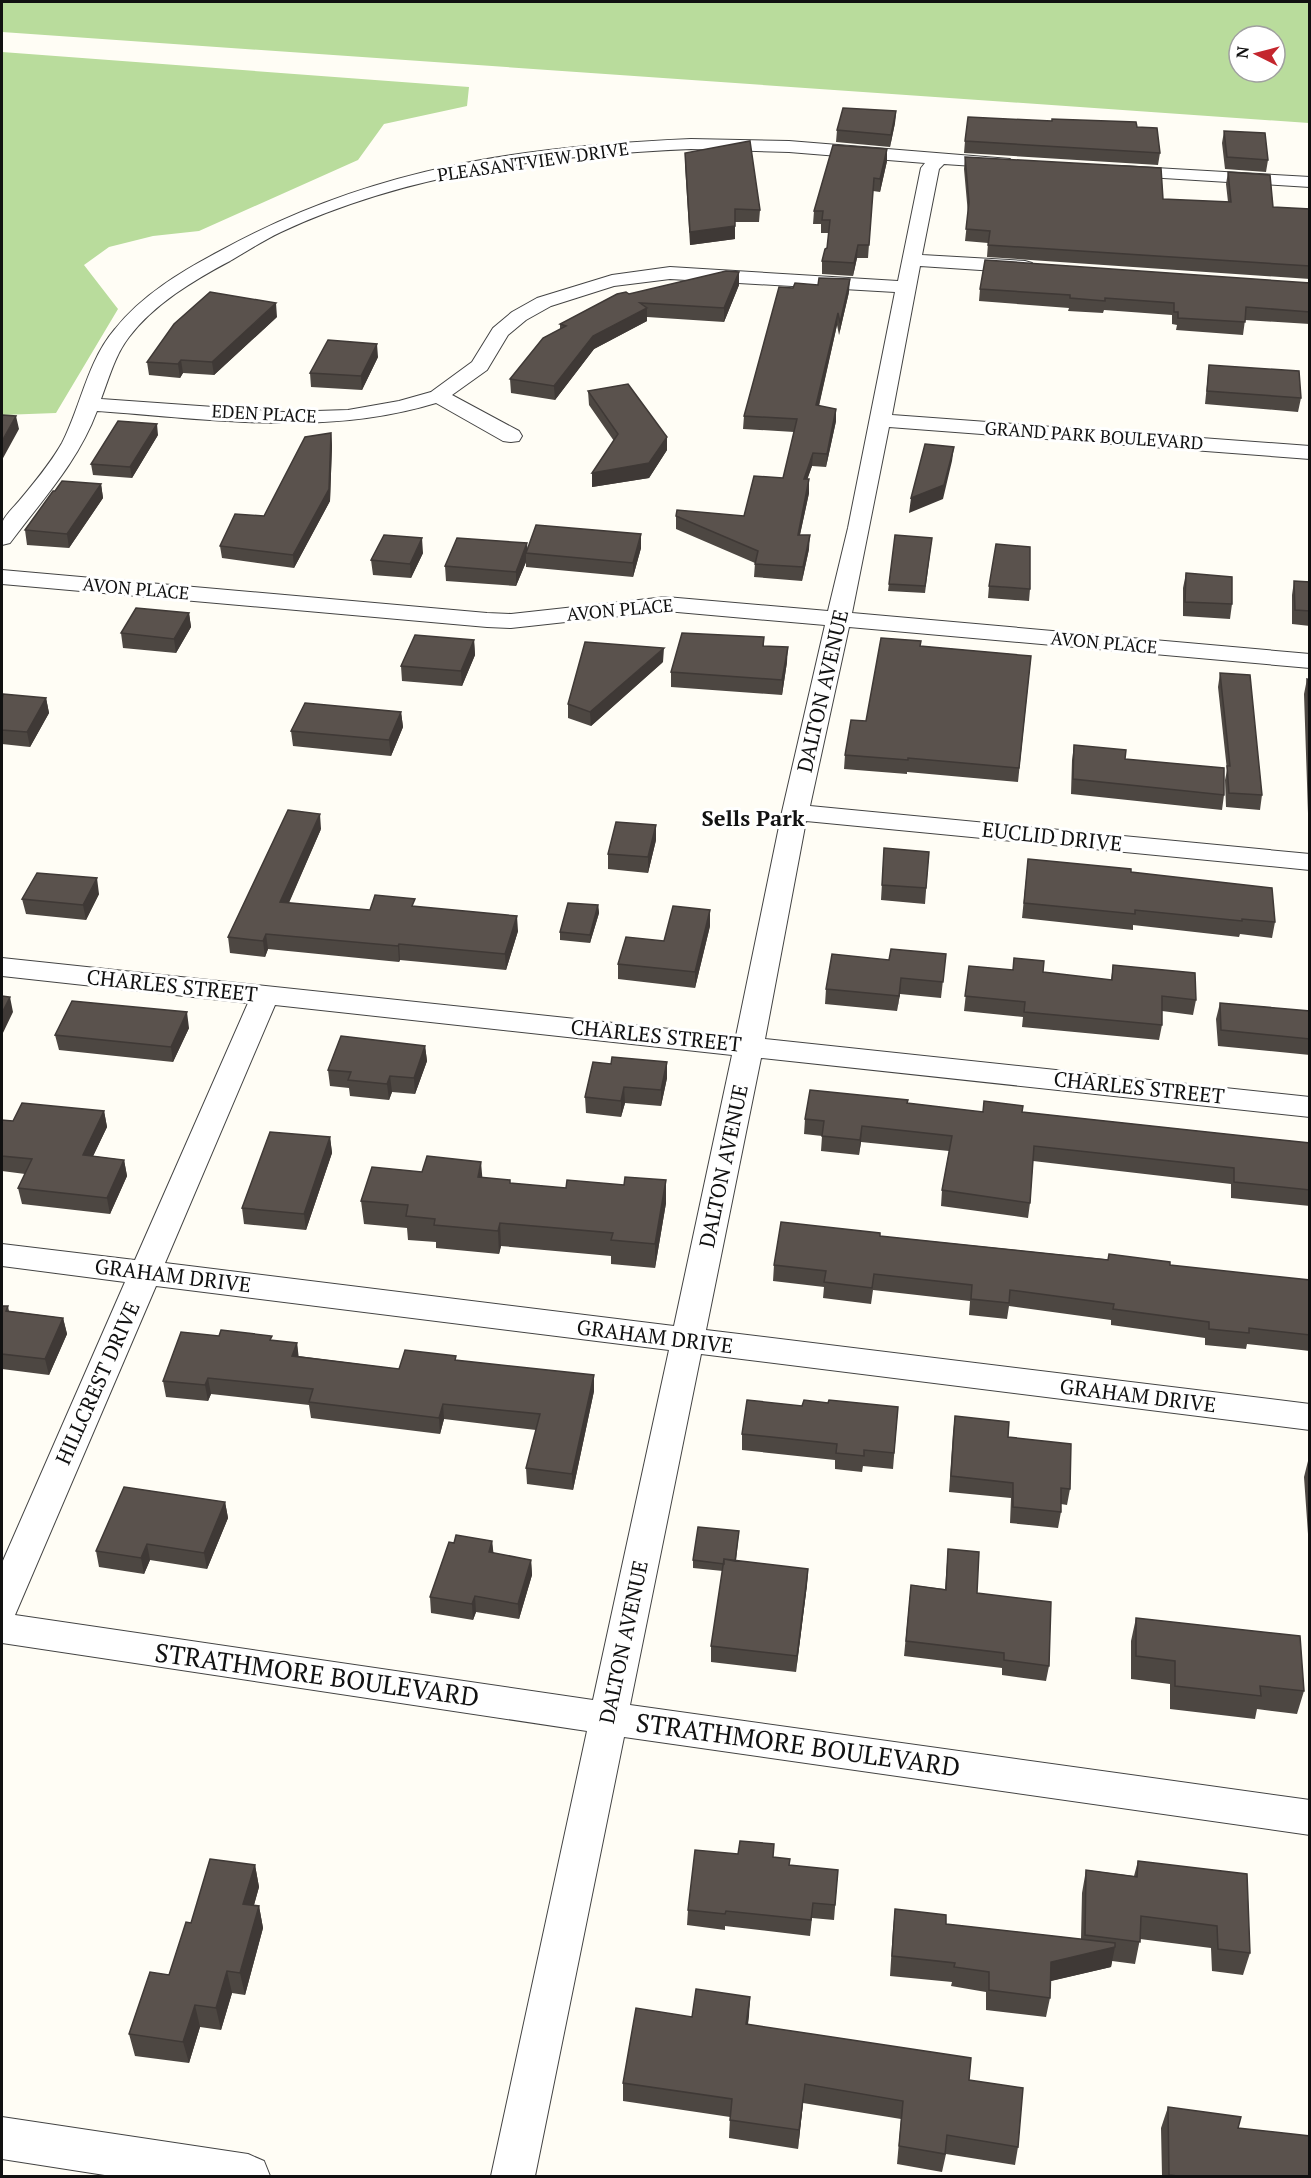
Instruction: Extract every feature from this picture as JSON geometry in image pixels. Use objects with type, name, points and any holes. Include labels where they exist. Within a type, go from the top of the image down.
[{"type":"street","name":"PLEASANTVIEW DRIVE","points":[[2,538],[66,453],[78,432],[107,357],[128,325],[181,282],[245,241],[316,209],[404,182],[490,164],[578,152],[648,147],[757,145],[1020,164]]},
{"type":"street","name":"DALTON AVENUE","points":[[513,2176],[749,1045],[795,812],[840,620],[930,168],[939,159]]},
{"type":"street","points":[[1106,170],[1310,182]]},
{"type":"street","name":"EDEN PLACE","points":[[88,404],[284,418],[339,417],[402,407],[438,396],[480,366],[500,332],[519,316],[544,302],[612,281],[670,273],[909,273],[1042,268]]},
{"type":"street","points":[[438,396],[511,435]]},
{"type":"street","name":"GRAND PARK BOULEVARD","points":[[879,420],[1310,453]]},
{"type":"street","name":"AVON PLACE","points":[[2,577],[483,620],[511,621],[666,604],[1310,661]]},
{"type":"street","name":"EUCLID DRIVE","points":[[795,812],[1310,862]]},
{"type":"street","name":"CHARLES STREET","points":[[2,967],[749,1045],[1310,1107]]},
{"type":"street","name":"HILLCREST DRIVE","points":[[2,1604],[265,996]]},
{"type":"street","name":"GRAHAM DRIVE","points":[[2,1255],[1310,1417]]},
{"type":"street","name":"STRATHMORE BOULEVARD","points":[[2,1628],[608,1718],[1310,1818]]},
{"type":"street","points":[[2,2138],[248,2176]]},
{"type":"green space","points":[[2,2],[1309,2],[1309,123],[2,32]]},
{"type":"green space","points":[[2,52],[469,87],[467,106],[384,124],[358,160],[199,231],[153,236],[109,247],[84,265],[118,309],[56,413],[2,415]]},
{"type":"building","points":[[843,108],[896,111],[891,135],[837,130]]},
{"type":"building","points":[[968,117],[1136,122],[1137,127],[1157,128],[1160,153],[965,141]]},
{"type":"building","points":[[1224,131],[1265,133],[1268,160],[1227,157]]},
{"type":"building","points":[[750,141],[760,210],[735,209],[735,226],[690,232],[685,153]]},
{"type":"building","points":[[833,145],[887,149],[880,179],[874,178],[869,245],[858,245],[854,263],[822,261],[827,248],[830,220],[822,220],[823,211],[814,211]]},
{"type":"building","points":[[965,157],[1161,168],[1163,199],[1231,202],[1228,172],[1270,175],[1273,207],[1310,209],[1310,266],[988,245],[990,231],[966,229],[969,202]]},
{"type":"building","points":[[985,260],[1310,283],[1310,312],[1246,307],[1245,322],[1178,318],[1178,312],[1174,312],[1174,303],[1105,298],[1105,301],[1070,298],[1070,295],[980,289]]},
{"type":"building","points":[[726,271],[739,272],[724,308],[640,303],[647,308],[593,336],[554,386],[510,379],[543,338],[566,326],[560,324],[617,294],[626,292],[629,294]]},
{"type":"building","points":[[819,278],[850,279],[840,323],[838,313],[816,405],[836,409],[827,454],[813,453],[804,479],[809,479],[798,535],[810,535],[803,567],[755,564],[758,551],[676,516],[677,510],[744,516],[754,476],[783,478],[797,419],[744,416],[779,287],[793,288],[795,283],[818,285]]},
{"type":"building","points":[[210,292],[276,303],[212,362],[181,360],[178,364],[147,362],[174,324]]},
{"type":"building","points":[[328,340],[377,344],[361,376],[310,373]]},
{"type":"building","points":[[1209,365],[1299,371],[1301,398],[1207,391]]},
{"type":"building","points":[[628,384],[667,437],[649,463],[592,473],[618,434],[588,391]]},
{"type":"building","points":[[2,415],[16,416],[2,441]]},
{"type":"building","points":[[118,421],[157,424],[130,467],[91,464]]},
{"type":"building","points":[[331,433],[329,489],[293,555],[220,546],[235,514],[264,516],[305,437]]},
{"type":"building","points":[[925,444],[954,447],[944,485],[911,498]]},
{"type":"building","points":[[62,481],[101,484],[67,534],[25,530],[53,491]]},
{"type":"building","points":[[536,525],[641,534],[633,563],[526,553]]},
{"type":"building","points":[[384,535],[422,538],[410,564],[371,560]]},
{"type":"building","points":[[895,535],[932,538],[925,586],[889,584]]},
{"type":"building","points":[[457,538],[527,543],[516,572],[445,566]]},
{"type":"building","points":[[996,544],[1030,547],[1030,589],[989,586]]},
{"type":"building","points":[[1186,573],[1232,577],[1232,604],[1185,602]]},
{"type":"building","points":[[1294,581],[1310,582],[1310,611],[1295,610]]},
{"type":"building","points":[[136,608],[189,613],[174,639],[121,633]]},
{"type":"building","points":[[682,633],[764,637],[763,646],[788,647],[782,680],[671,672]]},
{"type":"building","points":[[415,635],[474,640],[461,671],[401,666]]},
{"type":"building","points":[[881,638],[921,641],[920,646],[1031,656],[1019,768],[845,755],[851,720],[866,721]]},
{"type":"building","points":[[585,642],[664,648],[590,712],[568,704]]},
{"type":"building","points":[[1220,673],[1250,675],[1262,795],[1229,793],[1227,766],[1230,766]]},
{"type":"building","points":[[1307,679],[1310,680],[1310,741]]},
{"type":"building","points":[[3,694],[46,698],[27,732],[2,730]]},
{"type":"building","points":[[305,703],[401,712],[389,740],[291,731]]},
{"type":"building","points":[[1074,745],[1126,750],[1125,759],[1224,768],[1224,795],[1073,779]]},
{"type":"building","points":[[288,810],[320,814],[280,902],[370,910],[375,895],[415,899],[412,906],[517,916],[505,954],[266,934],[263,941],[228,937]]},
{"type":"building","points":[[616,822],[656,825],[648,857],[608,854]]},
{"type":"building","points":[[884,848],[929,852],[926,888],[882,885]]},
{"type":"building","points":[[1028,859],[1131,869],[1131,872],[1272,888],[1275,922],[1242,919],[1242,921],[1135,910],[1135,914],[1024,903]]},
{"type":"building","points":[[37,873],[97,878],[83,905],[22,899]]},
{"type":"building","points":[[568,903],[598,905],[590,935],[560,932]]},
{"type":"building","points":[[673,906],[710,910],[695,972],[618,964],[626,937],[664,941]]},
{"type":"building","points":[[891,949],[946,954],[943,982],[901,978],[899,996],[826,989],[832,954],[889,960]]},
{"type":"building","points":[[1014,958],[1044,961],[1043,972],[1112,980],[1113,965],[1195,973],[1196,1000],[1162,996],[1162,1025],[1024,1012],[1025,1002],[965,996],[969,966],[1013,970]]},
{"type":"building","points":[[2,996],[10,997],[2,1013]]},
{"type":"building","points":[[72,1001],[187,1012],[171,1047],[55,1035]]},
{"type":"building","points":[[1220,1003],[1310,1011],[1310,1039],[1221,1030]]},
{"type":"building","points":[[341,1036],[425,1046],[414,1078],[390,1076],[387,1084],[348,1080],[351,1072],[328,1070]]},
{"type":"building","points":[[612,1057],[667,1062],[661,1090],[624,1087],[621,1101],[585,1097],[593,1062],[611,1064]]},
{"type":"building","points":[[810,1090],[908,1100],[907,1103],[983,1112],[984,1101],[1023,1106],[1022,1112],[1310,1143],[1310,1190],[1234,1182],[1234,1168],[1034,1146],[1030,1203],[942,1190],[952,1136],[862,1126],[860,1140],[822,1136],[824,1121],[805,1119]]},
{"type":"building","points":[[22,1103],[104,1111],[83,1155],[124,1160],[107,1198],[18,1188],[32,1159],[2,1156],[2,1120],[13,1121]]},
{"type":"building","points":[[270,1132],[330,1137],[304,1214],[242,1208]]},
{"type":"building","points":[[427,1156],[481,1162],[478,1177],[510,1180],[510,1183],[566,1188],[567,1180],[624,1185],[625,1177],[666,1180],[655,1244],[611,1240],[613,1233],[500,1223],[498,1231],[434,1225],[435,1219],[406,1216],[408,1205],[361,1201],[372,1167],[422,1172]]},
{"type":"building","points":[[781,1222],[880,1233],[880,1236],[1108,1260],[1109,1254],[1170,1262],[1170,1265],[1310,1280],[1310,1335],[1249,1328],[1249,1333],[1209,1329],[1209,1322],[1113,1309],[1114,1304],[1010,1290],[1009,1303],[971,1299],[972,1285],[874,1274],[872,1288],[824,1282],[826,1271],[774,1265]]},
{"type":"building","points":[[2,1306],[8,1306],[6,1311],[63,1318],[45,1359],[2,1354]]},
{"type":"building","points":[[221,1330],[272,1336],[270,1340],[297,1343],[292,1356],[399,1369],[405,1350],[456,1356],[455,1360],[594,1375],[572,1474],[526,1468],[540,1414],[443,1404],[439,1418],[309,1402],[313,1389],[208,1378],[205,1385],[163,1381],[181,1332],[219,1336]]},
{"type":"building","points":[[747,1400],[802,1406],[804,1400],[828,1403],[829,1400],[898,1407],[894,1453],[864,1450],[864,1456],[836,1453],[837,1444],[742,1434]]},
{"type":"building","points":[[955,1416],[1009,1422],[1008,1437],[1071,1444],[1070,1489],[1061,1488],[1061,1512],[1013,1507],[1013,1483],[951,1476]]},
{"type":"building","points":[[124,1487],[225,1502],[204,1553],[147,1544],[141,1558],[96,1551]]},
{"type":"building","points":[[698,1527],[739,1531],[735,1561],[724,1559],[724,1564],[693,1560]]},
{"type":"building","points":[[456,1535],[492,1541],[489,1552],[531,1560],[518,1604],[475,1596],[472,1604],[430,1597],[449,1542],[454,1543]]},
{"type":"building","points":[[948,1549],[979,1552],[977,1593],[1051,1602],[1049,1666],[1004,1660],[1004,1653],[906,1641],[911,1585],[946,1590]]},
{"type":"building","points":[[724,1559],[808,1569],[797,1656],[711,1646]]},
{"type":"building","points":[[1136,1618],[1300,1636],[1304,1691],[1260,1686],[1261,1696],[1175,1686],[1175,1661],[1136,1656]]},
{"type":"building","points":[[740,1841],[774,1844],[773,1857],[790,1859],[789,1865],[838,1870],[835,1905],[813,1903],[811,1920],[726,1911],[725,1914],[688,1910],[695,1850],[738,1854]]},
{"type":"building","points":[[210,1859],[255,1865],[243,1904],[259,1906],[240,1973],[227,1971],[216,2008],[195,2005],[183,2042],[129,2034],[150,1972],[169,1975],[186,1922],[191,1923]]},
{"type":"building","points":[[1138,1861],[1247,1874],[1250,1953],[1218,1949],[1217,1926],[1141,1916],[1140,1942],[1085,1935],[1086,1870],[1137,1877]]},
{"type":"building","points":[[895,1909],[946,1915],[946,1924],[1115,1943],[1115,1947],[1051,1962],[1050,1998],[989,1990],[989,1972],[954,1967],[955,1963],[892,1956]]},
{"type":"building","points":[[696,1989],[750,1997],[746,2024],[971,2058],[969,2080],[1023,2088],[1018,2147],[947,2135],[945,2154],[899,2146],[903,2101],[805,2084],[799,2130],[730,2120],[732,2099],[623,2083],[636,2008],[692,2017]]},
{"type":"building","points":[[1168,2107],[1241,2117],[1238,2128],[1310,2136],[1310,2176],[1169,2175]]},
{"type":"district","name":"Sells Park","points":[[753,818]]}]
